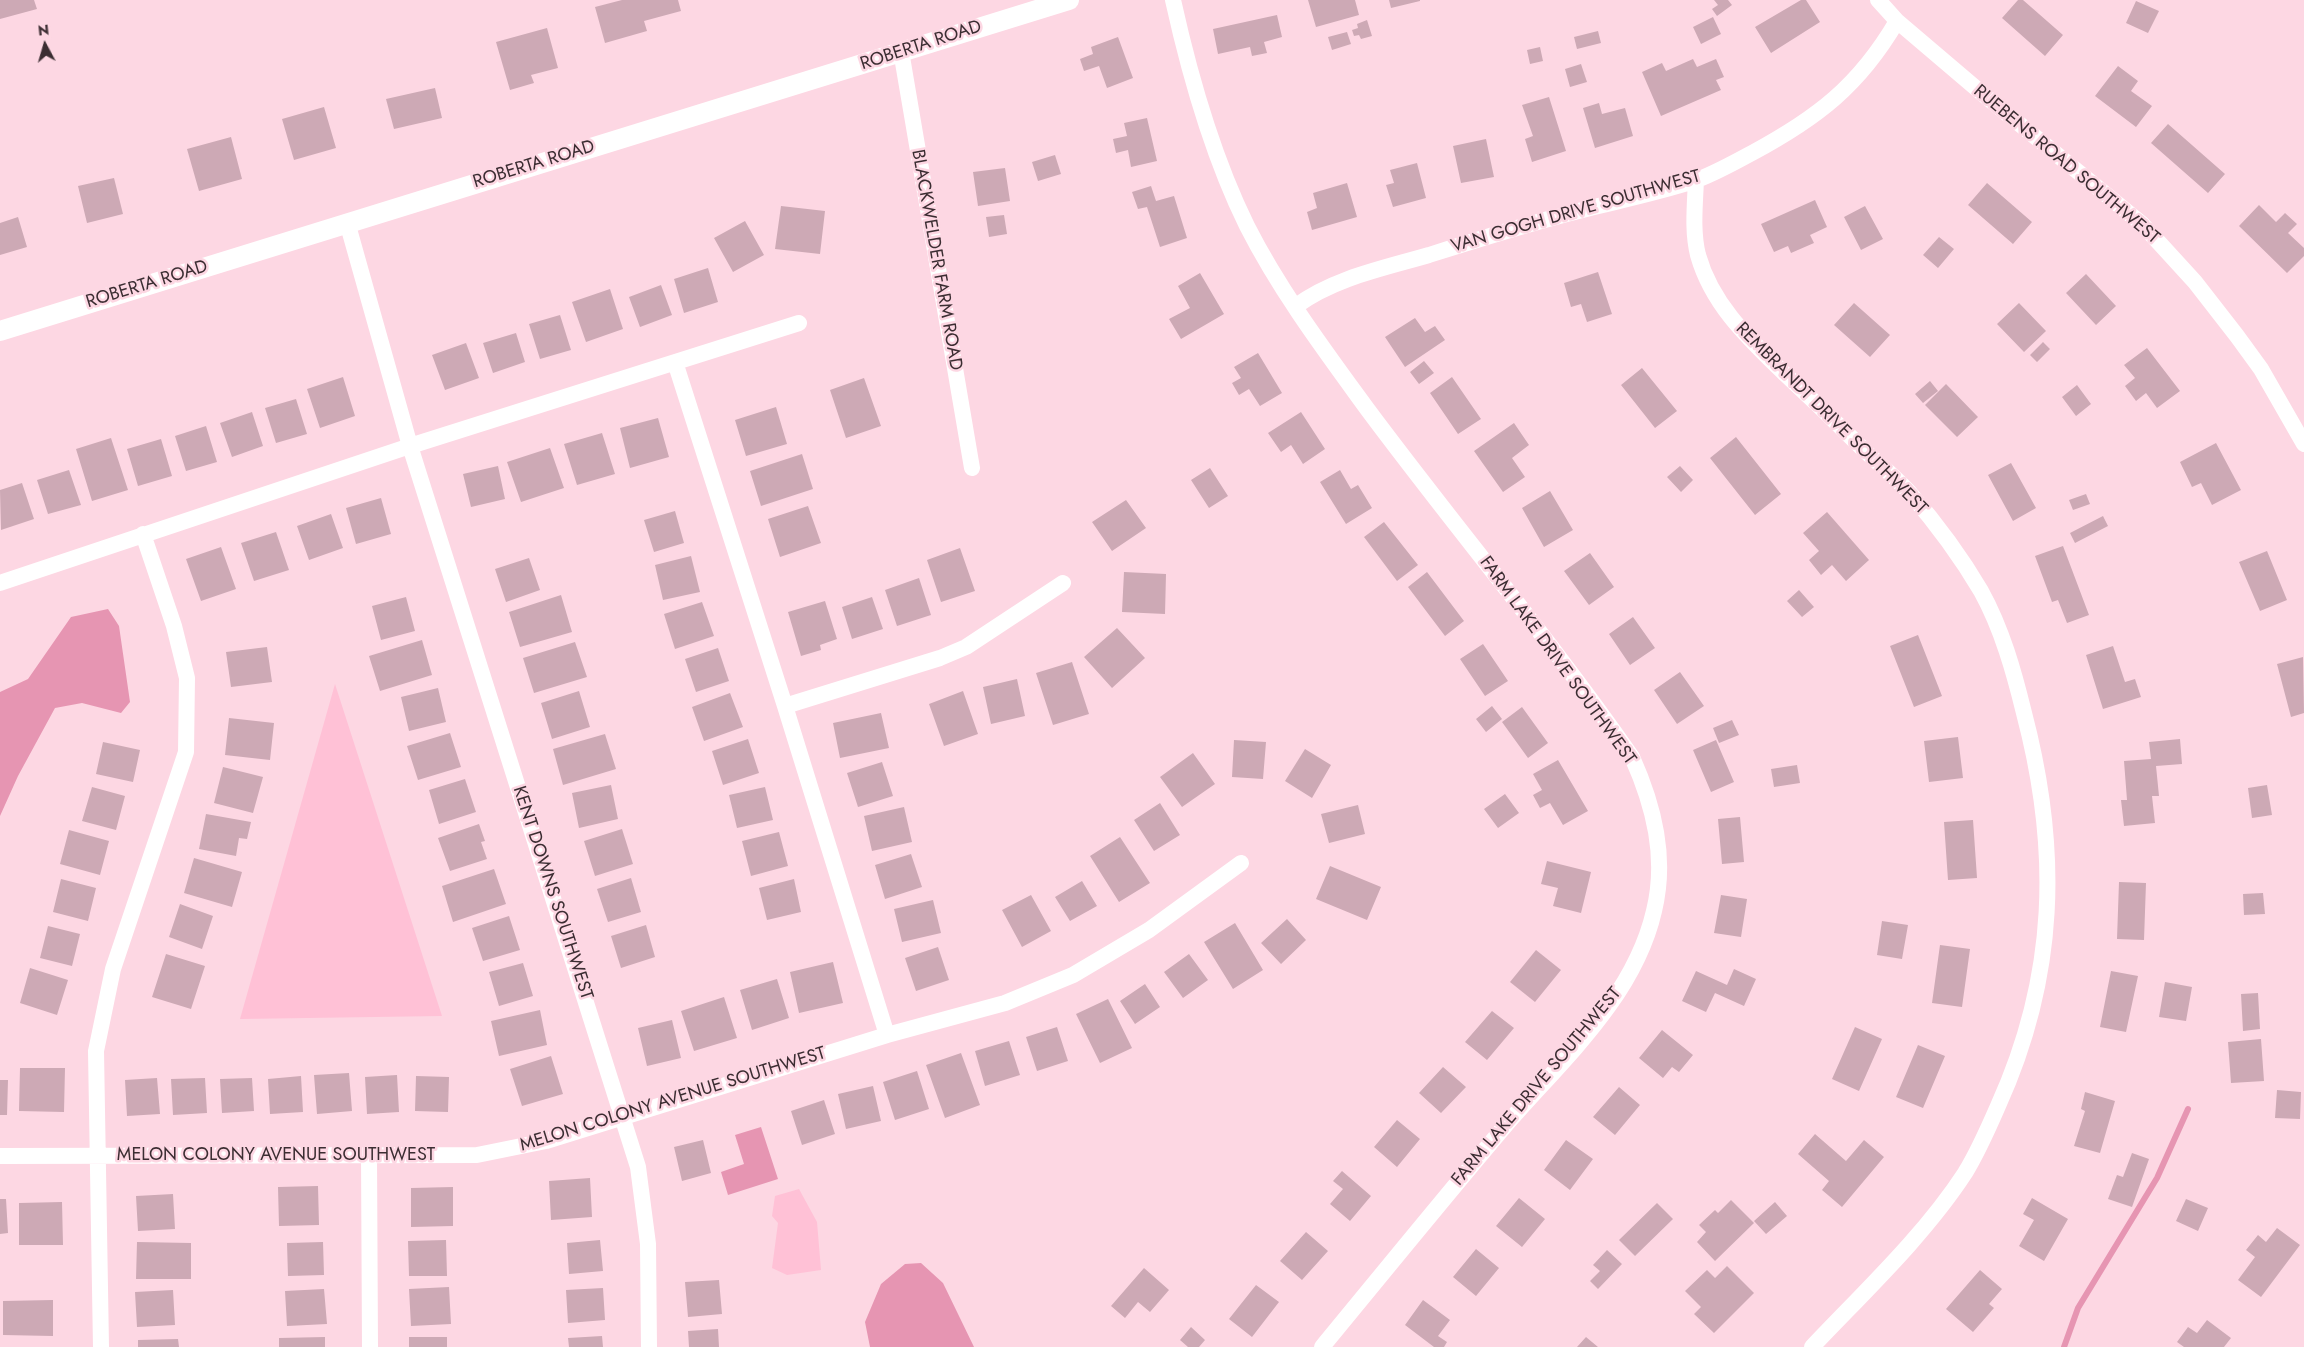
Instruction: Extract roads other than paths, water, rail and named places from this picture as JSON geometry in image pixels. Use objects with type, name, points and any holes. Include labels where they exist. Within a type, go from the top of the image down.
[{"type":"street","name":"ROBERTA ROAD","points":[[0,332],[347,222],[847,70],[1069,0]]},
{"type":"street","name":"FARM LAKE DRIVE SOUTHWEST","points":[[1173,0],[1186,57],[1220,162],[1246,224],[1263,255],[1320,344],[1632,758],[1646,788],[1660,850],[1660,881],[1654,913],[1631,972],[1600,1018],[1506,1126],[1322,1347]]},
{"type":"street","name":"RUEBENS ROAD SOUTHWEST","points":[[1878,0],[1897,21],[1984,95],[2142,224],[2195,282],[2237,336],[2260,369],[2304,444]]},
{"type":"street","name":"VAN GOGH DRIVE SOUTHWEST","points":[[1296,306],[1312,295],[1358,276],[1562,215],[1637,198],[1696,180],[1794,130],[1828,106],[1881,48],[1897,21]]},
{"type":"street","name":"BLACKWELDER FARM ROAD","points":[[901,52],[972,468]]},
{"type":"street","name":"REMBRANDT DRIVE SOUTHWEST","points":[[1696,180],[1695,240],[1698,256],[1714,296],[1749,340],[1906,489],[1931,519],[1981,591],[1997,625],[2016,678],[2035,755],[2045,816],[2049,862],[2044,950],[2036,995],[2016,1068],[1982,1142],[1954,1188],[1882,1274],[1812,1347]]},
{"type":"street","name":"KENT DOWNS SOUTHWEST","points":[[347,222],[410,446],[638,1167],[644,1201],[648,1244],[649,1347]]},
{"type":"street","points":[[0,583],[410,446],[799,323]]},
{"type":"street","points":[[675,362],[887,1034]]},
{"type":"street","points":[[101,1347],[96,1051],[113,969],[186,752],[187,678],[174,626],[143,534]]},
{"type":"street","points":[[785,706],[940,658],[966,647],[1064,583]]},
{"type":"street","name":"MELON COLONY AVENUE SOUTHWEST","points":[[0,1156],[477,1155],[546,1141],[887,1034],[1005,1003],[1073,975],[1149,930],[1241,863]]},
{"type":"street","points":[[369,1154],[370,1347]]},
{"type":"waterway","points":[[2064,1347],[2078,1308],[2157,1178],[2188,1109]]}]
